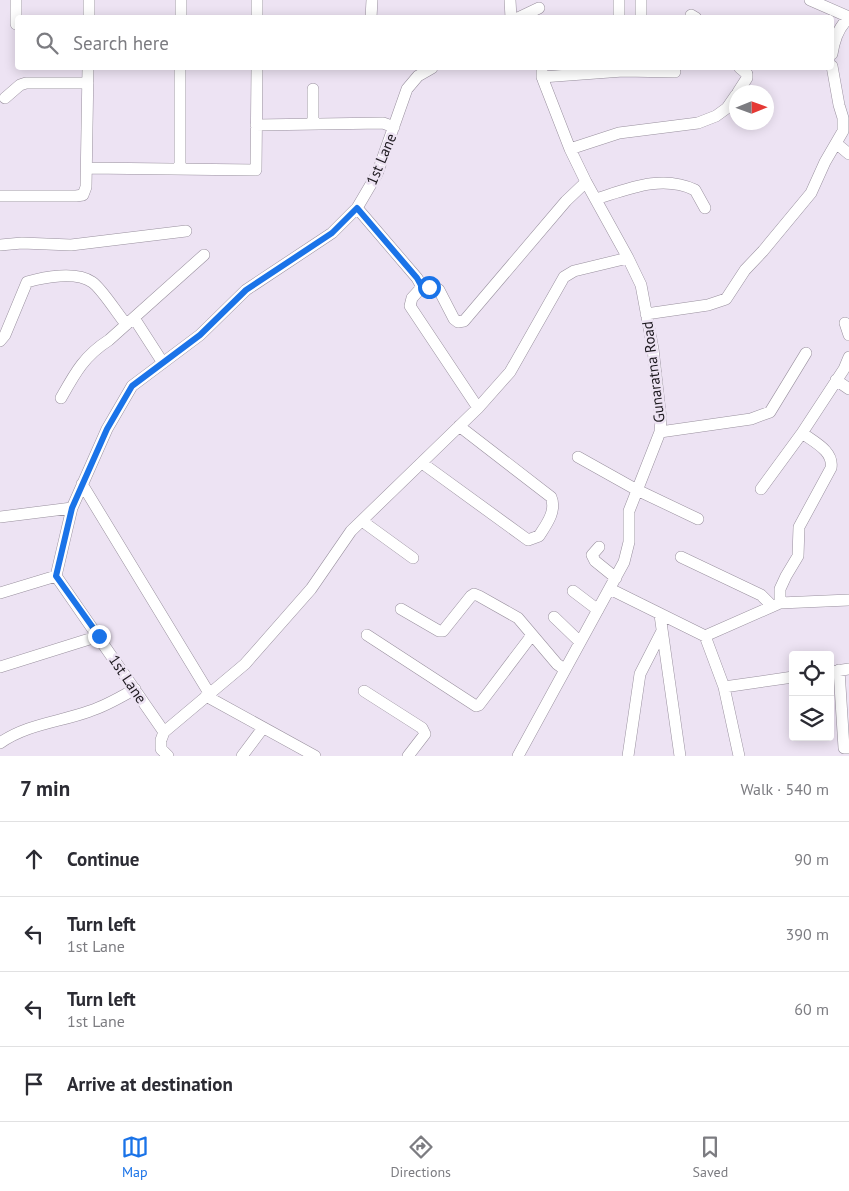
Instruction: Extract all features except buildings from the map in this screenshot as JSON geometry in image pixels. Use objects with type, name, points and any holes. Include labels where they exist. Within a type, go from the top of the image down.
[{"type":"street","points":[[16,0],[16,15]]},
{"type":"street","points":[[89,0],[89,15]]},
{"type":"street","points":[[181,0],[181,15]]},
{"type":"street","points":[[257,0],[257,15]]},
{"type":"street","points":[[371,15],[372,0]]},
{"type":"street","points":[[510,0],[511,15]]},
{"type":"street","points":[[619,0],[619,15]]},
{"type":"street","points":[[641,15],[642,0]]},
{"type":"street","points":[[810,0],[849,18],[841,27],[834,41]]},
{"type":"street","points":[[525,15],[540,8]]},
{"type":"street","points":[[0,196],[83,195],[86,187],[87,168],[88,70]]},
{"type":"street","points":[[180,70],[180,169]]},
{"type":"street","points":[[87,168],[256,170],[256,70]]},
{"type":"street","name":"1st Lane","points":[[164,732],[56,576],[72,508],[107,429],[132,386],[200,335],[246,290],[332,233],[357,208],[377,174],[407,89],[418,76],[428,70]]},
{"type":"street","points":[[742,70],[748,78],[743,85]]},
{"type":"street","points":[[646,314],[708,305],[726,298],[745,270],[811,193],[825,162],[843,131],[844,118],[839,105],[833,70]]},
{"type":"street","points":[[542,72],[675,72]]},
{"type":"street","name":"Gunaratna Road","points":[[518,756],[624,562],[629,542],[629,511],[660,432],[661,420],[653,349],[641,285],[570,149],[542,72]]},
{"type":"street","points":[[5,98],[20,85],[26,83],[88,84]]},
{"type":"street","points":[[313,89],[313,124]]},
{"type":"street","points":[[570,149],[619,133],[698,123],[716,116],[729,105]]},
{"type":"street","points":[[256,125],[383,123],[394,127]]},
{"type":"street","points":[[836,144],[849,154]]},
{"type":"street","points":[[478,408],[412,310],[410,306],[412,298],[422,287],[434,287],[439,290],[454,319],[458,322],[464,322],[566,201],[586,182]]},
{"type":"street","points":[[596,199],[651,183],[675,184],[695,190],[705,208]]},
{"type":"street","points":[[357,208],[417,278],[422,287]]},
{"type":"street","points":[[0,245],[22,243],[71,245],[186,231]]},
{"type":"street","points":[[62,398],[77,369],[89,354],[109,340],[204,255]]},
{"type":"street","points":[[160,754],[160,740],[164,732],[245,664],[311,589],[351,532],[478,408],[510,372],[564,277],[574,271],[628,258]]},
{"type":"street","points":[[0,341],[8,328],[27,282],[62,276],[81,278],[93,282],[122,319],[131,321],[163,364]]},
{"type":"street","points":[[845,323],[849,335]]},
{"type":"street","points":[[660,432],[751,419],[770,412],[806,352]]},
{"type":"street","points":[[762,489],[802,433],[849,358]]},
{"type":"street","points":[[836,380],[849,389]]},
{"type":"street","points":[[422,463],[528,540],[539,536],[550,517],[553,503],[551,497],[459,426]]},
{"type":"street","points":[[776,604],[780,589],[798,556],[799,527],[831,468],[832,461],[829,454],[802,433]]},
{"type":"street","points":[[578,457],[637,490],[698,519]]},
{"type":"street","points":[[82,484],[207,695],[315,756]]},
{"type":"street","points":[[0,517],[72,508]]},
{"type":"street","points":[[362,521],[413,558]]},
{"type":"street","points":[[598,547],[592,555],[594,561],[616,578]]},
{"type":"street","points":[[681,558],[761,595],[776,604]]},
{"type":"street","points":[[0,593],[56,576]]},
{"type":"street","points":[[610,590],[705,636],[724,687],[739,756]]},
{"type":"street","points":[[573,591],[598,610]]},
{"type":"street","points":[[402,609],[442,631],[474,594],[518,618],[557,664],[564,669]]},
{"type":"street","points":[[705,636],[776,604],[849,600]]},
{"type":"street","points":[[660,615],[680,756]]},
{"type":"street","points":[[554,617],[580,642]]},
{"type":"street","points":[[628,756],[640,674],[662,631]]},
{"type":"street","points":[[367,636],[476,706],[479,705],[532,635]]},
{"type":"street","points":[[0,667],[99,636]]},
{"type":"street","points":[[839,670],[844,748],[849,748]]},
{"type":"street","points":[[724,687],[789,678]]},
{"type":"street","points":[[0,743],[10,736],[44,723],[91,711],[136,689]]},
{"type":"street","points":[[364,691],[422,728],[425,734],[408,756]]},
{"type":"street","points":[[242,756],[263,728]]},
{"type":"route","points":[[99,636],[56,576],[72,508],[107,429],[132,386],[200,335],[246,290],[332,233],[357,208],[417,278],[422,287],[429,287]]}]
